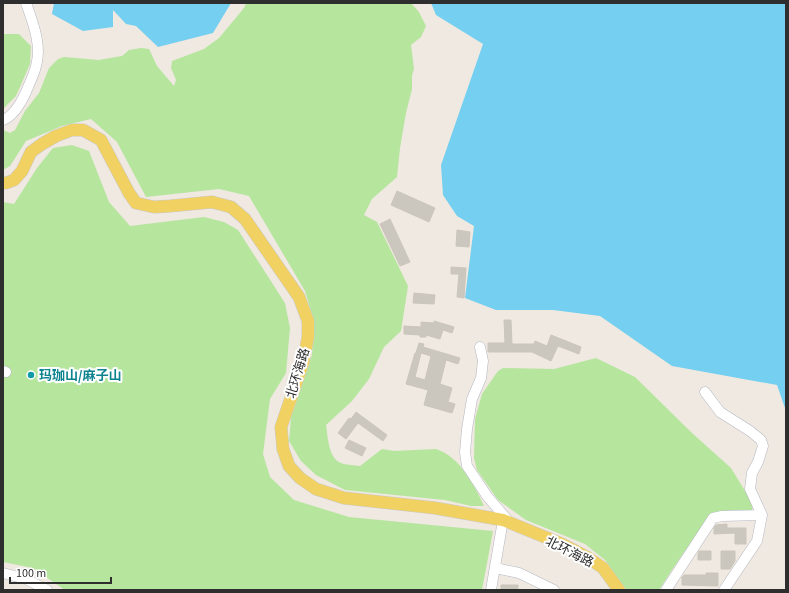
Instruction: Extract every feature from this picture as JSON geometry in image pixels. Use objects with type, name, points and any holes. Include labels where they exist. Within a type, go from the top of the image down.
[{"type":"main road","name":"北环海路","points":[[3,182],[6,183],[14,180],[22,171],[31,152],[42,144],[72,130],[83,130],[101,140],[129,193],[136,202],[154,207],[212,202],[231,207],[245,218],[299,297],[308,321],[308,337],[303,363],[281,427],[283,449],[289,466],[300,478],[316,489],[344,498],[435,508],[507,522],[562,544],[587,557],[603,568],[619,590]]},
{"type":"lane","points":[[3,120],[12,115],[23,98],[37,63],[38,50],[35,26],[26,3]]},
{"type":"lane","points":[[480,347],[483,361],[481,378],[472,400],[465,452],[467,466],[507,522],[491,590]]},
{"type":"lane","points":[[705,392],[720,412],[750,431],[761,440],[763,446],[758,462],[752,473],[750,489],[762,515],[757,541],[724,590]]},
{"type":"lane","points":[[666,590],[713,518],[722,516],[762,515]]},
{"type":"lane","points":[[495,568],[520,573],[554,590]]},
{"type":"lane","points":[[3,573],[26,579],[47,590]]},
{"type":"green space","points":[[246,3],[411,3],[419,12],[426,26],[421,37],[411,45],[414,69],[412,75],[412,89],[400,148],[397,177],[372,199],[364,215],[377,222],[408,286],[401,331],[384,347],[369,379],[352,401],[326,425],[331,452],[337,460],[343,464],[360,466],[382,449],[394,451],[436,449],[445,453],[459,465],[471,480],[484,506],[471,506],[445,500],[345,490],[316,475],[301,461],[289,441],[291,417],[312,355],[314,321],[305,291],[249,196],[219,189],[146,197],[117,142],[91,119],[62,126],[26,141],[10,166],[3,170],[3,130],[10,133],[15,130],[25,111],[39,93],[49,68],[58,59],[64,57],[99,60],[122,56],[129,50],[141,48],[149,49],[157,66],[174,86],[176,80],[171,68],[172,61],[204,49],[219,38],[244,8]]},
{"type":"green space","points":[[3,34],[19,34],[31,46],[30,64],[16,96],[3,109]]},
{"type":"green space","points":[[72,145],[89,151],[109,202],[130,226],[204,217],[224,222],[238,230],[285,303],[290,328],[286,373],[270,399],[263,454],[270,477],[294,500],[349,517],[493,531],[482,590],[63,590],[33,568],[3,562],[3,202],[14,204],[37,168],[53,148]]},
{"type":"green space","points":[[596,358],[635,377],[692,433],[731,468],[753,504],[752,510],[731,510],[711,515],[659,590],[626,590],[605,560],[585,544],[526,520],[498,500],[477,470],[474,458],[475,419],[482,394],[498,371],[503,368],[554,369]]},
{"type":"water","points":[[54,3],[231,3],[213,33],[158,47],[136,26],[126,24],[113,10],[113,27],[83,31],[52,14]]},
{"type":"water","points":[[431,3],[786,3],[786,411],[777,385],[672,366],[600,316],[553,310],[496,310],[465,298],[474,226],[457,216],[443,195],[441,165],[483,44],[436,15]]},
{"type":"building","points":[[397,191],[435,208],[429,222],[391,205]]},
{"type":"building","points":[[390,219],[410,262],[400,266],[380,224]]},
{"type":"building","points":[[457,230],[470,232],[469,247],[456,246]]},
{"type":"building","points":[[451,267],[466,268],[464,298],[457,297],[459,274],[451,274]]},
{"type":"building","points":[[414,293],[435,295],[434,304],[413,303]]},
{"type":"building","points":[[504,320],[511,320],[512,344],[534,344],[535,341],[547,346],[551,335],[581,347],[579,354],[558,346],[551,361],[532,352],[488,352],[488,343],[505,343]]},
{"type":"building","points":[[434,321],[454,327],[452,333],[443,330],[440,339],[426,335],[426,337],[420,337],[420,335],[404,334],[404,326],[421,327],[421,322],[434,323]]},
{"type":"building","points":[[419,343],[424,344],[423,347],[460,358],[458,364],[446,360],[440,384],[452,388],[448,402],[455,404],[452,413],[424,405],[428,390],[406,384]],"holes":[[[421,353],[431,356],[425,380],[415,377]]]},
{"type":"building","points":[[356,412],[387,435],[383,441],[358,423],[346,439],[338,433],[349,418],[351,419]]},
{"type":"building","points":[[349,440],[366,448],[362,456],[345,448]]},
{"type":"building","points":[[727,524],[727,528],[746,528],[746,544],[735,544],[735,533],[714,534],[714,528],[716,525]]},
{"type":"building","points":[[699,551],[711,551],[711,560],[698,560]]},
{"type":"building","points":[[721,551],[735,551],[735,561],[730,569],[721,569]]},
{"type":"building","points":[[706,573],[718,573],[718,586],[682,585],[682,577],[684,575],[706,575]]},
{"type":"building","points":[[501,585],[518,585],[518,590],[501,590]]},
{"type":"place","name":"玛珈山/麻子山","points":[[31,375]]}]
